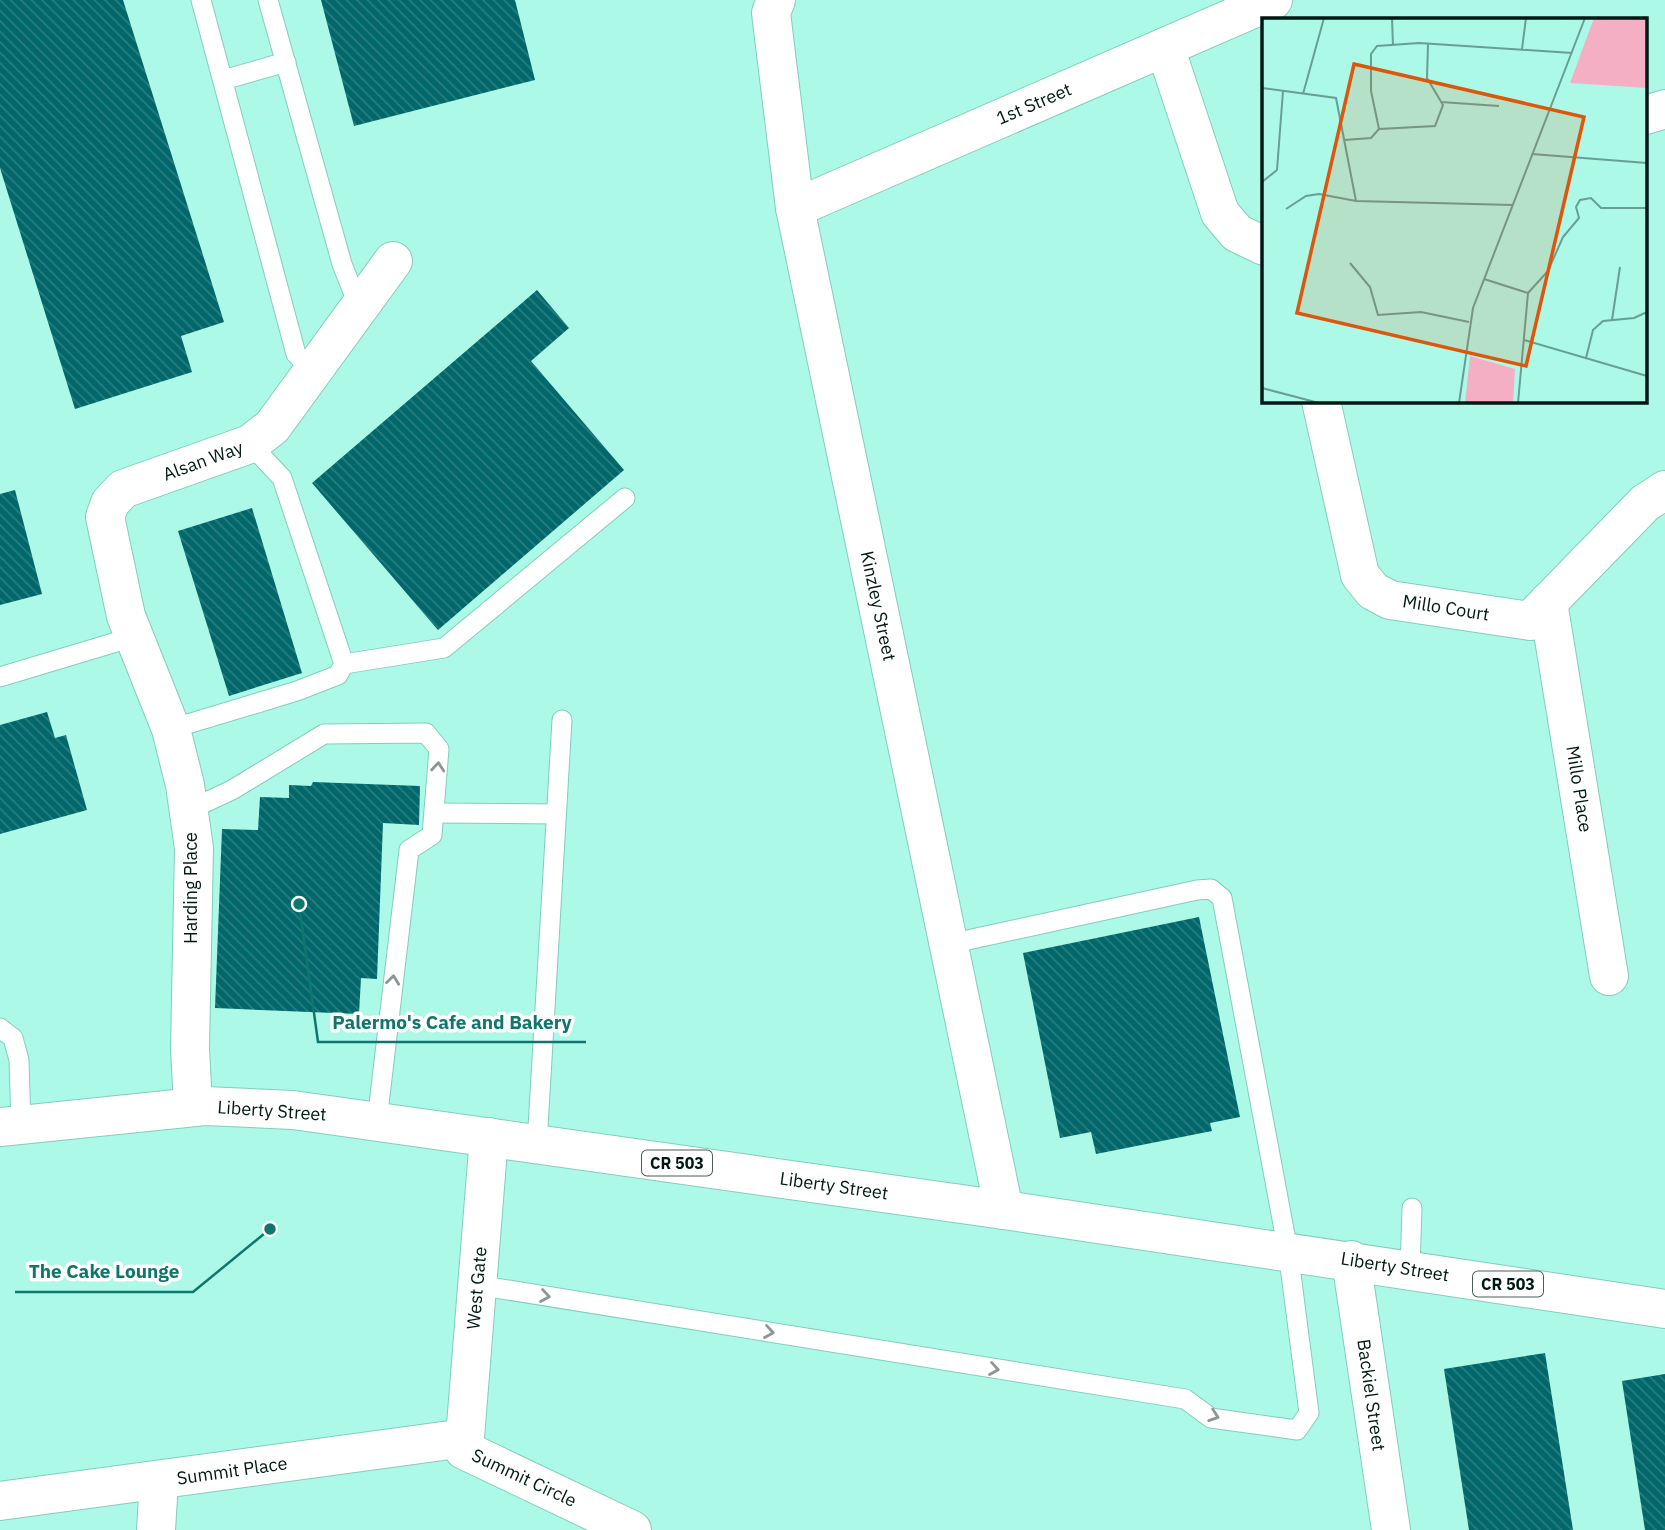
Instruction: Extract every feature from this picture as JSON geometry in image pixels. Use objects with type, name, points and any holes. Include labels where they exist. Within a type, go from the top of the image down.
[{"type":"street","name":"Kinzley Street","points":[[776,0],[771,13],[795,208],[1004,1210]]},
{"type":"street","name":"1st Street","points":[[795,208],[1273,0]]},
{"type":"street","points":[[1165,47],[1220,213],[1237,233],[1262,245]]},
{"type":"street","points":[[1648,114],[1665,108]]},
{"type":"street","name":"Alsan Way","points":[[133,636],[119,586],[105,517],[110,503],[123,489],[250,444],[272,427],[393,261]]},
{"type":"street","name":"Millo Court","points":[[1321,402],[1360,575],[1373,591],[1390,600],[1530,621],[1645,502],[1665,490]]},
{"type":"street","name":"Millo Place","points":[[1548,603],[1609,976]]},
{"type":"street","name":"Harding Place","points":[[133,636],[171,729],[186,785],[194,848],[190,1048],[193,1107]]},
{"type":"street","name":"Liberty Street","points":[[11,1126],[193,1107],[293,1110],[1351,1260],[1665,1309]]},
{"type":"street","name":"West Gate","points":[[465,1438],[489,1137]]},
{"type":"street","name":"Backiel Street","points":[[1351,1260],[1391,1530]]},
{"type":"street","name":"Summit Place","points":[[0,1501],[465,1438]]},
{"type":"street","name":"Summit Circle","points":[[465,1438],[464,1450],[632,1530]]},
{"type":"street","points":[[156,1530],[159,1481]]},
{"type":"lane","points":[[201,0],[296,354],[313,371]]},
{"type":"lane","points":[[268,0],[342,264],[359,307]]},
{"type":"lane","points":[[223,80],[286,62]]},
{"type":"lane","points":[[171,729],[307,687],[338,675],[344,664],[282,478],[250,444]]},
{"type":"lane","points":[[344,664],[444,648],[625,498]]},
{"type":"lane","points":[[0,677],[133,636]]},
{"type":"lane","points":[[537,1144],[562,720]]},
{"type":"lane","points":[[189,810],[232,790],[324,734],[426,733],[439,749],[432,835],[409,849],[377,1121]]},
{"type":"lane","points":[[434,813],[556,814]]},
{"type":"lane","points":[[477,1285],[1185,1399],[1210,1418],[1297,1430],[1309,1413],[1288,1251],[1222,898],[1211,889],[1196,890],[949,944]]},
{"type":"lane","points":[[0,1028],[13,1038],[19,1060],[11,1126]]},
{"type":"lane","points":[[1410,1269],[1412,1208]]},
{"type":"building","points":[[0,0],[123,0],[224,322],[181,336],[192,372],[75,409],[0,168]]},
{"type":"building","points":[[321,0],[515,0],[535,80],[354,126]]},
{"type":"building","points":[[537,290],[569,328],[531,361],[624,470],[438,630],[312,483]]},
{"type":"building","points":[[15,490],[42,594],[0,605],[0,494]]},
{"type":"building","points":[[252,508],[302,673],[229,696],[178,531]]},
{"type":"building","points":[[47,712],[55,738],[66,735],[87,810],[0,834],[0,725]]},
{"type":"building","points":[[313,782],[420,786],[419,825],[383,823],[377,979],[361,978],[359,1014],[215,1008],[222,829],[258,830],[260,797],[289,798],[289,785],[311,786]]},
{"type":"building","points":[[1199,917],[1240,1117],[1210,1123],[1212,1131],[1096,1154],[1091,1132],[1060,1138],[1023,953]]},
{"type":"building","points":[[1545,1353],[1573,1530],[1469,1530],[1444,1369]]},
{"type":"building","points":[[1665,1374],[1665,1530],[1645,1530],[1622,1381]]},
{"type":"place","name":"Palermo's Cafe and Bakery","points":[[299,904]]},
{"type":"place","name":"The Cake Lounge","points":[[270,1229]]}]
